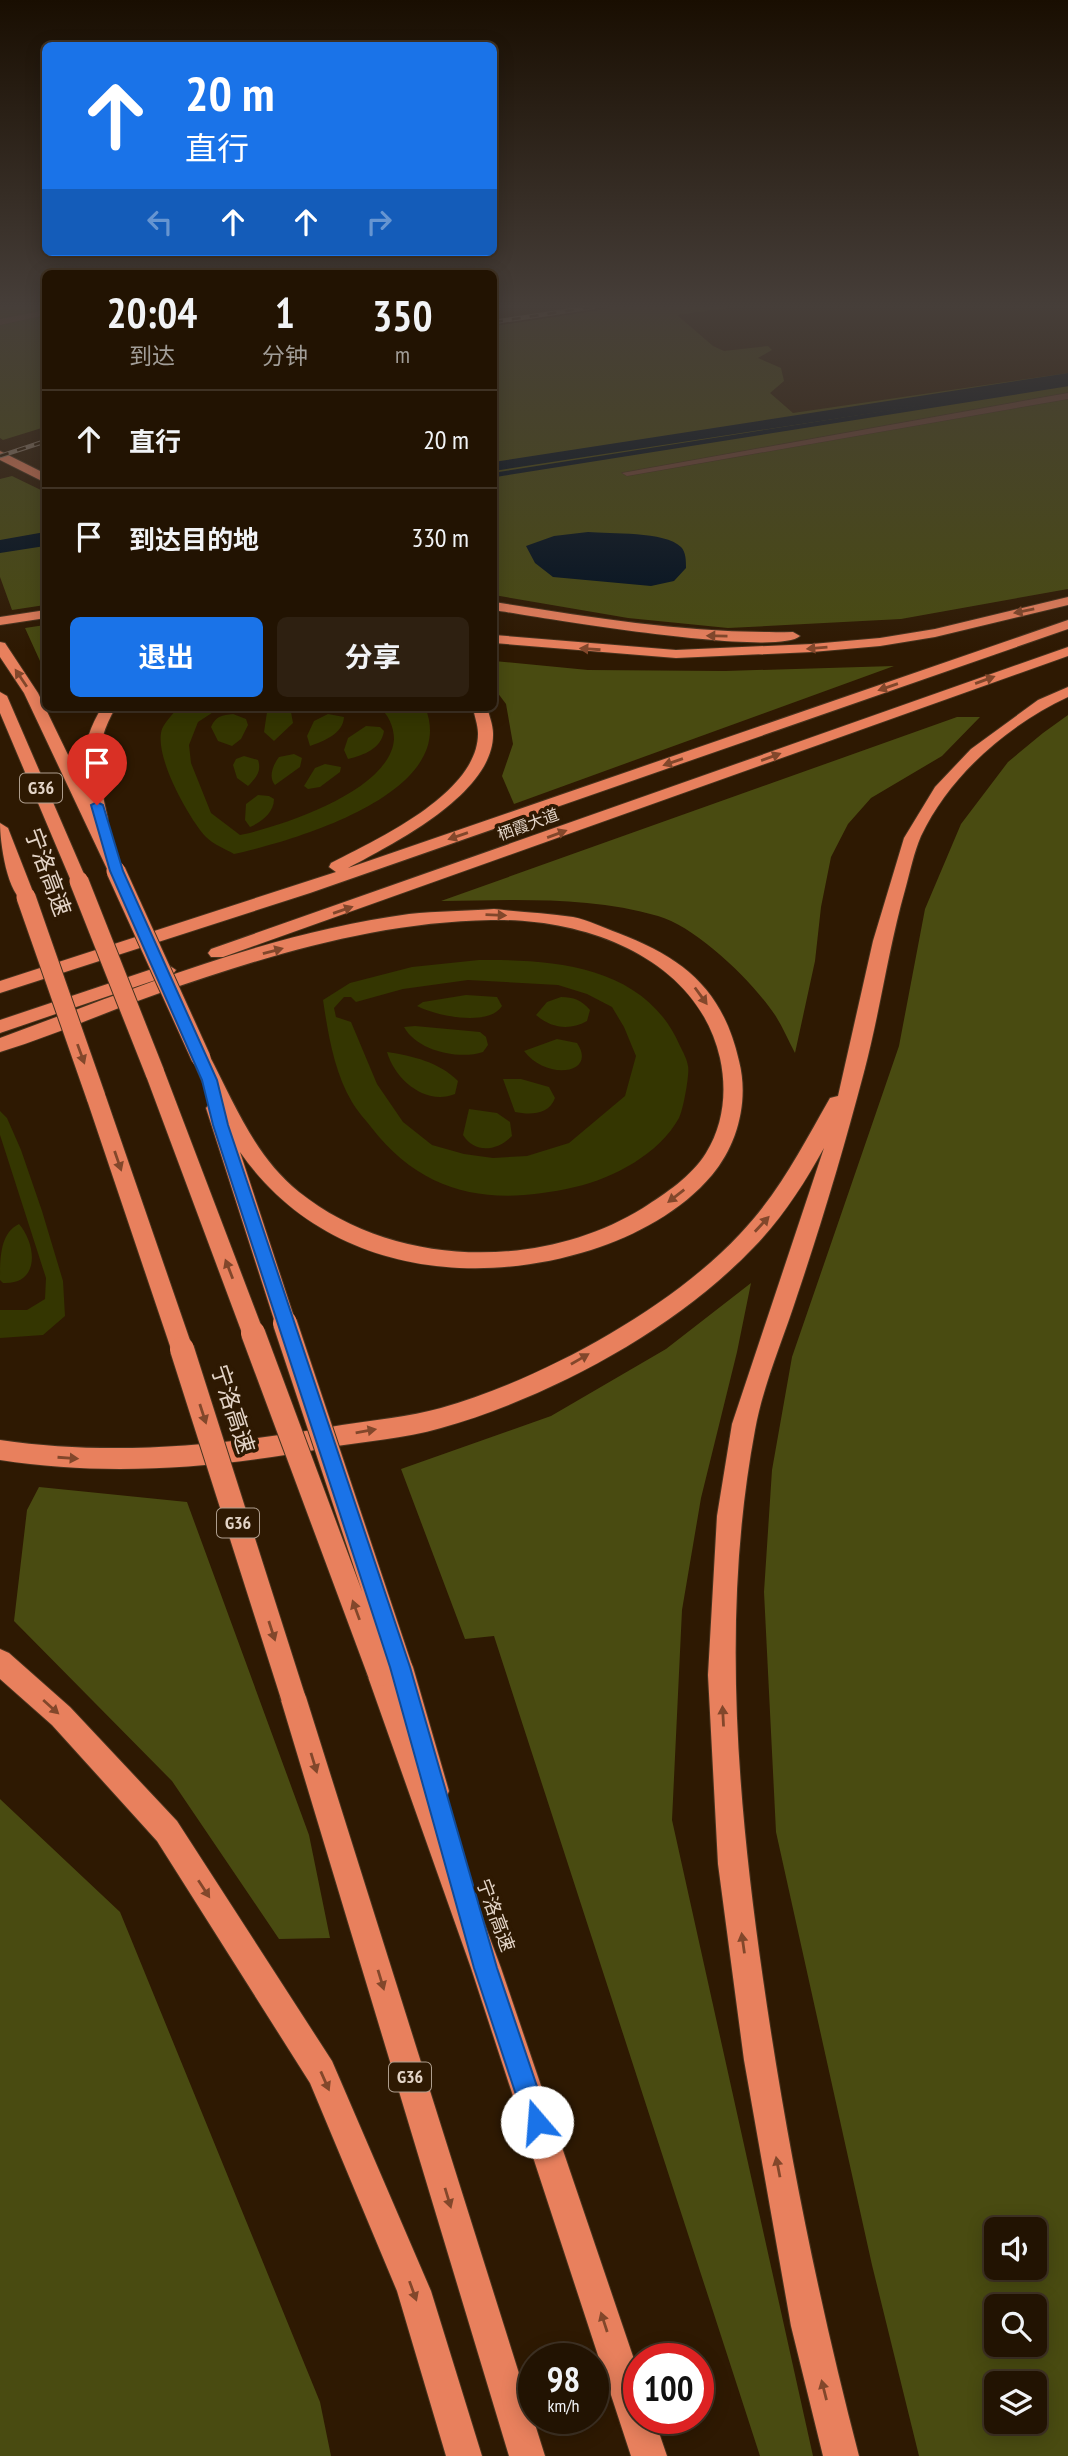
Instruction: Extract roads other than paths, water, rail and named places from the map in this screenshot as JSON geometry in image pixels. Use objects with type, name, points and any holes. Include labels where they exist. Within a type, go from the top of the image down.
[{"type":"highway","points":[[0,455],[42,477]]},
{"type":"highway","points":[[497,639],[676,654],[748,653],[880,642],[935,633],[980,620],[1068,601]]},
{"type":"highway","points":[[497,606],[614,626],[708,636],[831,634],[980,620]]},
{"type":"highway","points":[[0,621],[42,615]]},
{"type":"highway","name":"栖霞大道","points":[[0,986],[304,889],[1068,624]]},
{"type":"highway","points":[[0,646],[31,693],[201,1058],[285,1323],[390,1671]]},
{"type":"highway","name":"栖霞大道","points":[[0,1027],[405,888],[1068,651]]},
{"type":"highway","points":[[841,2456],[808,2326],[759,2060],[732,1864],[721,1675],[729,1516],[744,1424],[822,1191],[858,1064],[883,941],[912,838],[941,790],[976,752],[1043,703],[1068,691]]},
{"type":"highway","name":"宁洛高速","points":[[0,696],[79,881],[253,1333],[390,1671],[649,2456]]},
{"type":"highway","points":[[107,711],[98,724],[89,751],[102,829],[116,871]]},
{"type":"highway","points":[[0,973],[334,869],[401,833],[445,802],[476,765],[486,733],[481,711]]},
{"type":"highway","name":"宁洛高速","points":[[0,828],[182,1349],[293,1698],[527,2456]]},
{"type":"highway","points":[[0,1045],[232,962],[342,933],[397,922],[425,917],[493,914],[566,922],[607,932],[669,963],[692,984],[711,1010],[730,1052],[736,1082],[733,1113],[725,1137],[710,1163],[682,1192],[648,1217],[603,1238],[560,1251],[517,1258],[466,1259],[419,1255],[373,1244],[331,1223],[290,1197],[257,1160],[209,1080]]},
{"type":"highway","points":[[0,1450],[27,1455],[141,1462],[207,1457],[444,1418],[554,1374],[645,1322],[694,1289],[737,1250],[775,1210],[802,1170],[858,1064]]},
{"type":"highway","points":[[0,1662],[61,1716],[167,1831],[321,2072],[414,2291],[464,2456]]},
{"type":"street","points":[[627,473],[921,422]]},
{"type":"water","points":[[754,422],[816,422],[497,471],[497,462]]},
{"type":"water","points":[[588,532],[663,538],[681,547],[686,568],[674,581],[651,586],[553,577],[535,563],[526,546],[554,536]]},
{"type":"water","points":[[42,533],[42,546],[0,553],[0,540]]},
{"type":"waterway","points":[[497,475],[831,422]]},
{"type":"railway","points":[[0,456],[42,442]]}]
